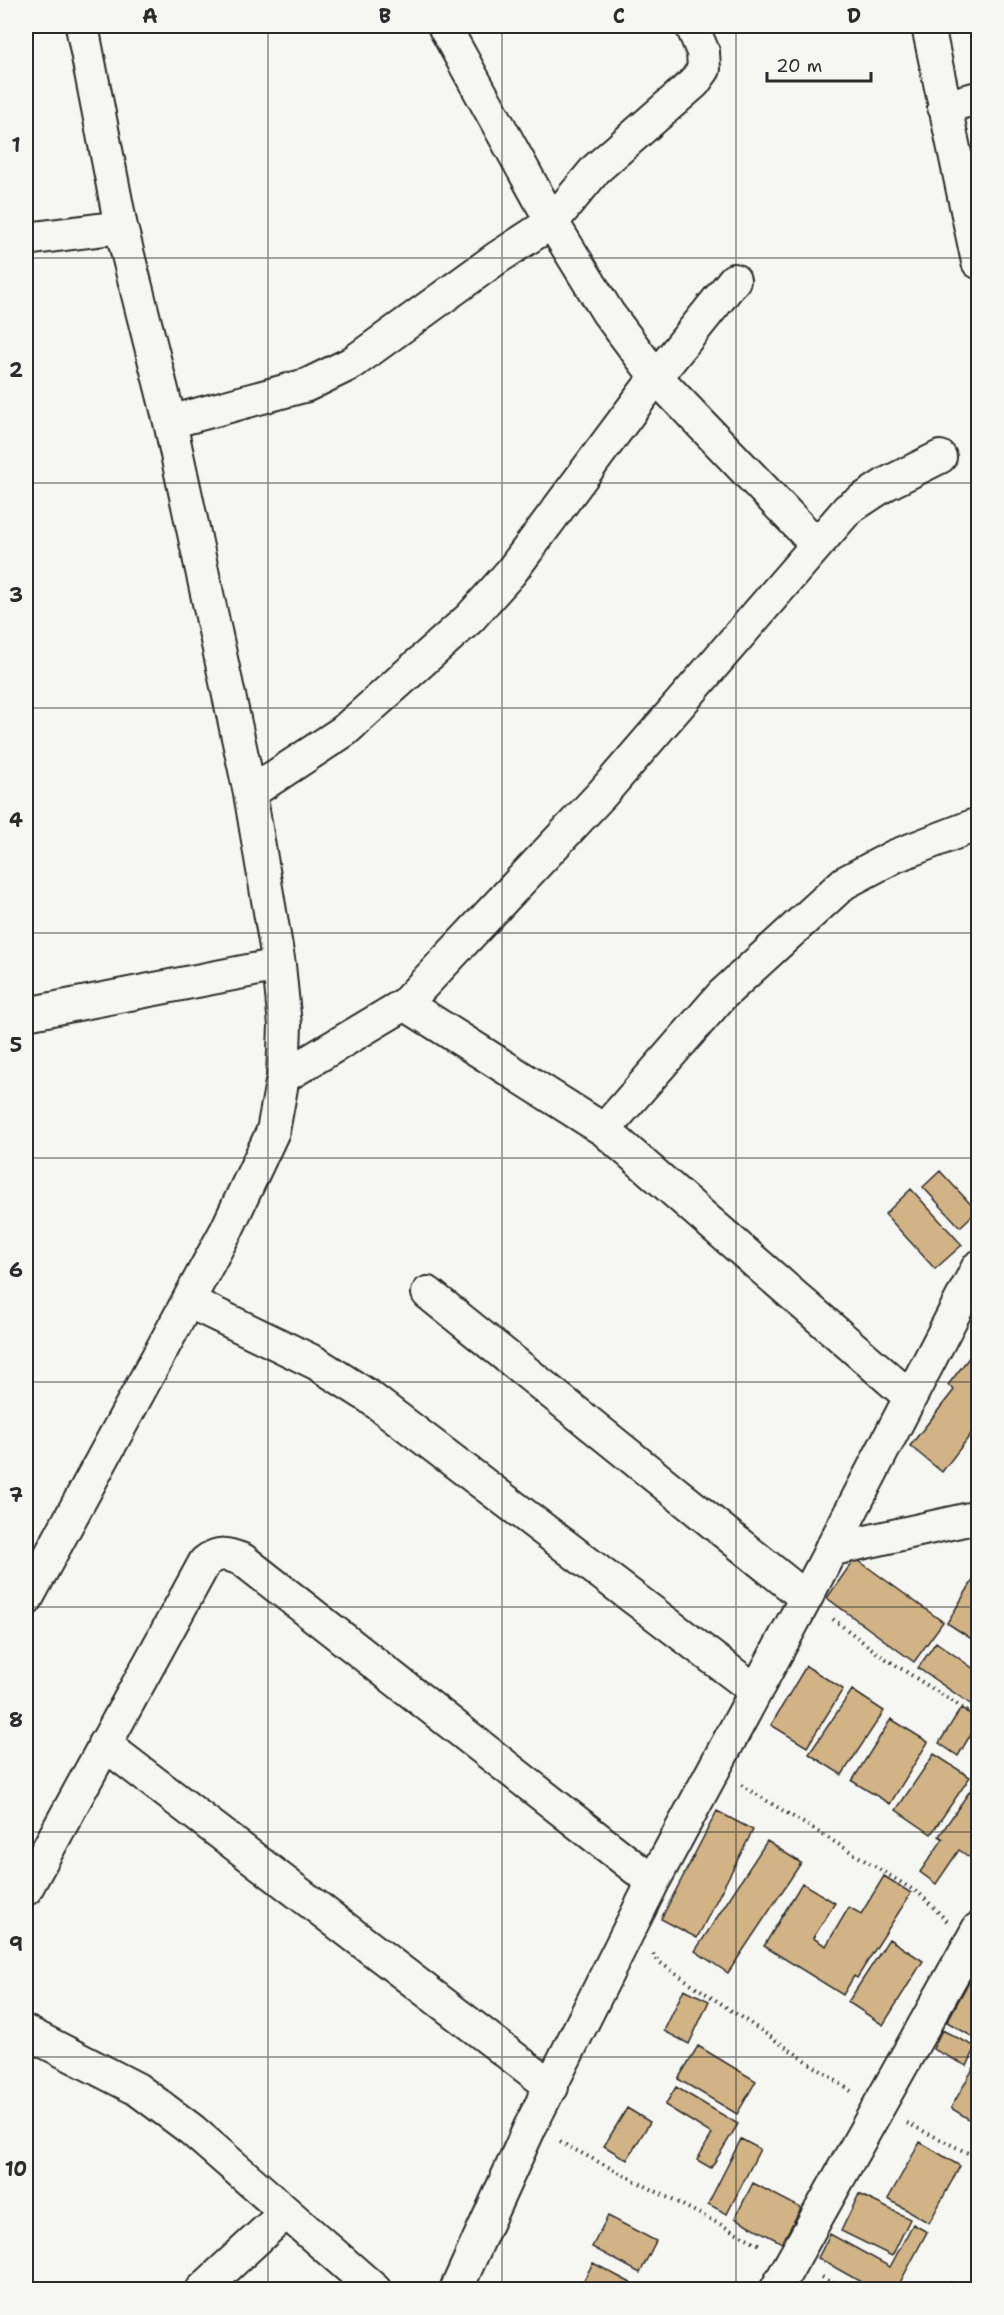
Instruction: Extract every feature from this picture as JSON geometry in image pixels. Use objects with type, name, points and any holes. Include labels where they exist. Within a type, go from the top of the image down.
[{"type":"street","points":[[26,1600],[227,1229],[273,1131],[283,1077],[285,1025],[279,964],[250,793],[170,422],[121,227],[82,26]]},
{"type":"street","points":[[444,26],[552,222],[608,314],[656,377],[816,544]]},
{"type":"street","points":[[170,422],[307,385],[352,363],[552,222],[596,169],[694,83],[704,69],[703,52],[692,26]]},
{"type":"street","points":[[927,26],[978,262]]},
{"type":"street","points":[[944,106],[978,98]]},
{"type":"street","points":[[26,239],[121,227]]},
{"type":"street","points":[[250,793],[344,731],[470,618],[511,572],[656,377],[734,279]]},
{"type":"street","points":[[283,1077],[405,1004],[602,794],[848,508],[886,484],[940,457]]},
{"type":"street","points":[[604,1130],[722,995],[844,883],[895,856],[978,824]]},
{"type":"street","points":[[26,1014],[279,964]]},
{"type":"street","points":[[405,1004],[604,1130],[910,1397]]},
{"type":"street","points":[[456,2289],[530,2127],[632,1928],[653,1882],[806,1598],[978,1267]]},
{"type":"street","points":[[428,1293],[806,1598]]},
{"type":"street","points":[[188,1300],[316,1363],[368,1396],[756,1691]]},
{"type":"street","points":[[830,1550],[978,1517]]},
{"type":"street","points":[[26,1889],[205,1562],[215,1554],[227,1553],[243,1560],[653,1882]]},
{"type":"street","points":[[104,1744],[552,2087]]},
{"type":"street","points":[[776,2289],[976,1941]]},
{"type":"street","points":[[26,2032],[137,2089],[192,2130],[375,2289]]},
{"type":"street","points":[[202,2289],[285,2213]]},
{"type":"path","points":[[806,1598],[880,1656],[978,1718]]},
{"type":"path","points":[[716,1767],[758,1797],[920,1893],[976,1941]]},
{"type":"path","points":[[632,1928],[659,1962],[878,2110],[978,2158]]},
{"type":"path","points":[[530,2127],[846,2289]]},
{"type":"building","points":[[940,1171],[977,1211],[960,1227],[923,1187]]},
{"type":"building","points":[[911,1189],[962,1245],[935,1269],[885,1214]]},
{"type":"building","points":[[978,1346],[978,1425],[942,1472],[910,1446],[954,1390],[948,1385]]},
{"type":"building","points":[[855,1558],[943,1622],[914,1662],[827,1598]]},
{"type":"building","points":[[978,1572],[978,1643],[947,1623]]},
{"type":"building","points":[[936,1642],[978,1672],[978,1709],[918,1668]]},
{"type":"building","points":[[806,1666],[843,1689],[807,1747],[771,1725]]},
{"type":"building","points":[[852,1690],[884,1711],[842,1775],[809,1754]]},
{"type":"building","points":[[961,1708],[978,1719],[978,1722],[958,1756],[939,1743]]},
{"type":"building","points":[[891,1719],[928,1742],[890,1804],[852,1781]]},
{"type":"building","points":[[934,1754],[970,1777],[931,1834],[896,1810]]},
{"type":"building","points":[[978,1779],[978,1863],[959,1850],[936,1884],[920,1872],[943,1839],[939,1836]]},
{"type":"building","points":[[717,1811],[753,1830],[697,1938],[661,1919]]},
{"type":"building","points":[[767,1841],[801,1863],[728,1973],[695,1951]]},
{"type":"building","points":[[884,1876],[911,1893],[857,1978],[854,1976],[843,1995],[764,1946],[802,1883],[835,1903],[813,1938],[826,1946],[849,1907],[861,1914]]},
{"type":"building","points":[[889,1939],[923,1961],[883,2025],[848,2002]]},
{"type":"building","points":[[978,1965],[978,2040],[947,2022]]},
{"type":"building","points":[[684,1989],[709,2001],[689,2044],[664,2031]]},
{"type":"building","points":[[942,2030],[976,2047],[967,2066],[933,2049]]},
{"type":"building","points":[[698,2046],[756,2081],[737,2114],[678,2079]]},
{"type":"building","points":[[978,2060],[978,2125],[951,2108]]},
{"type":"building","points":[[676,2087],[738,2124],[711,2168],[697,2160],[712,2134],[665,2105]]},
{"type":"building","points":[[627,2108],[650,2122],[627,2160],[604,2146]]},
{"type":"building","points":[[741,2139],[760,2149],[727,2214],[708,2204]]},
{"type":"building","points":[[920,2142],[960,2166],[929,2223],[888,2199]]},
{"type":"building","points":[[753,2183],[801,2208],[782,2243],[735,2218]]},
{"type":"building","points":[[859,2194],[910,2219],[892,2256],[841,2231]]},
{"type":"building","points":[[608,2216],[656,2241],[640,2273],[592,2247]]},
{"type":"building","points":[[913,2224],[927,2232],[896,2290],[875,2290],[818,2258],[830,2234],[890,2267]]},
{"type":"building","points":[[593,2263],[644,2290],[584,2290],[580,2287]]},
{"type":"building","points":[[951,2282],[963,2290],[946,2290]]}]
